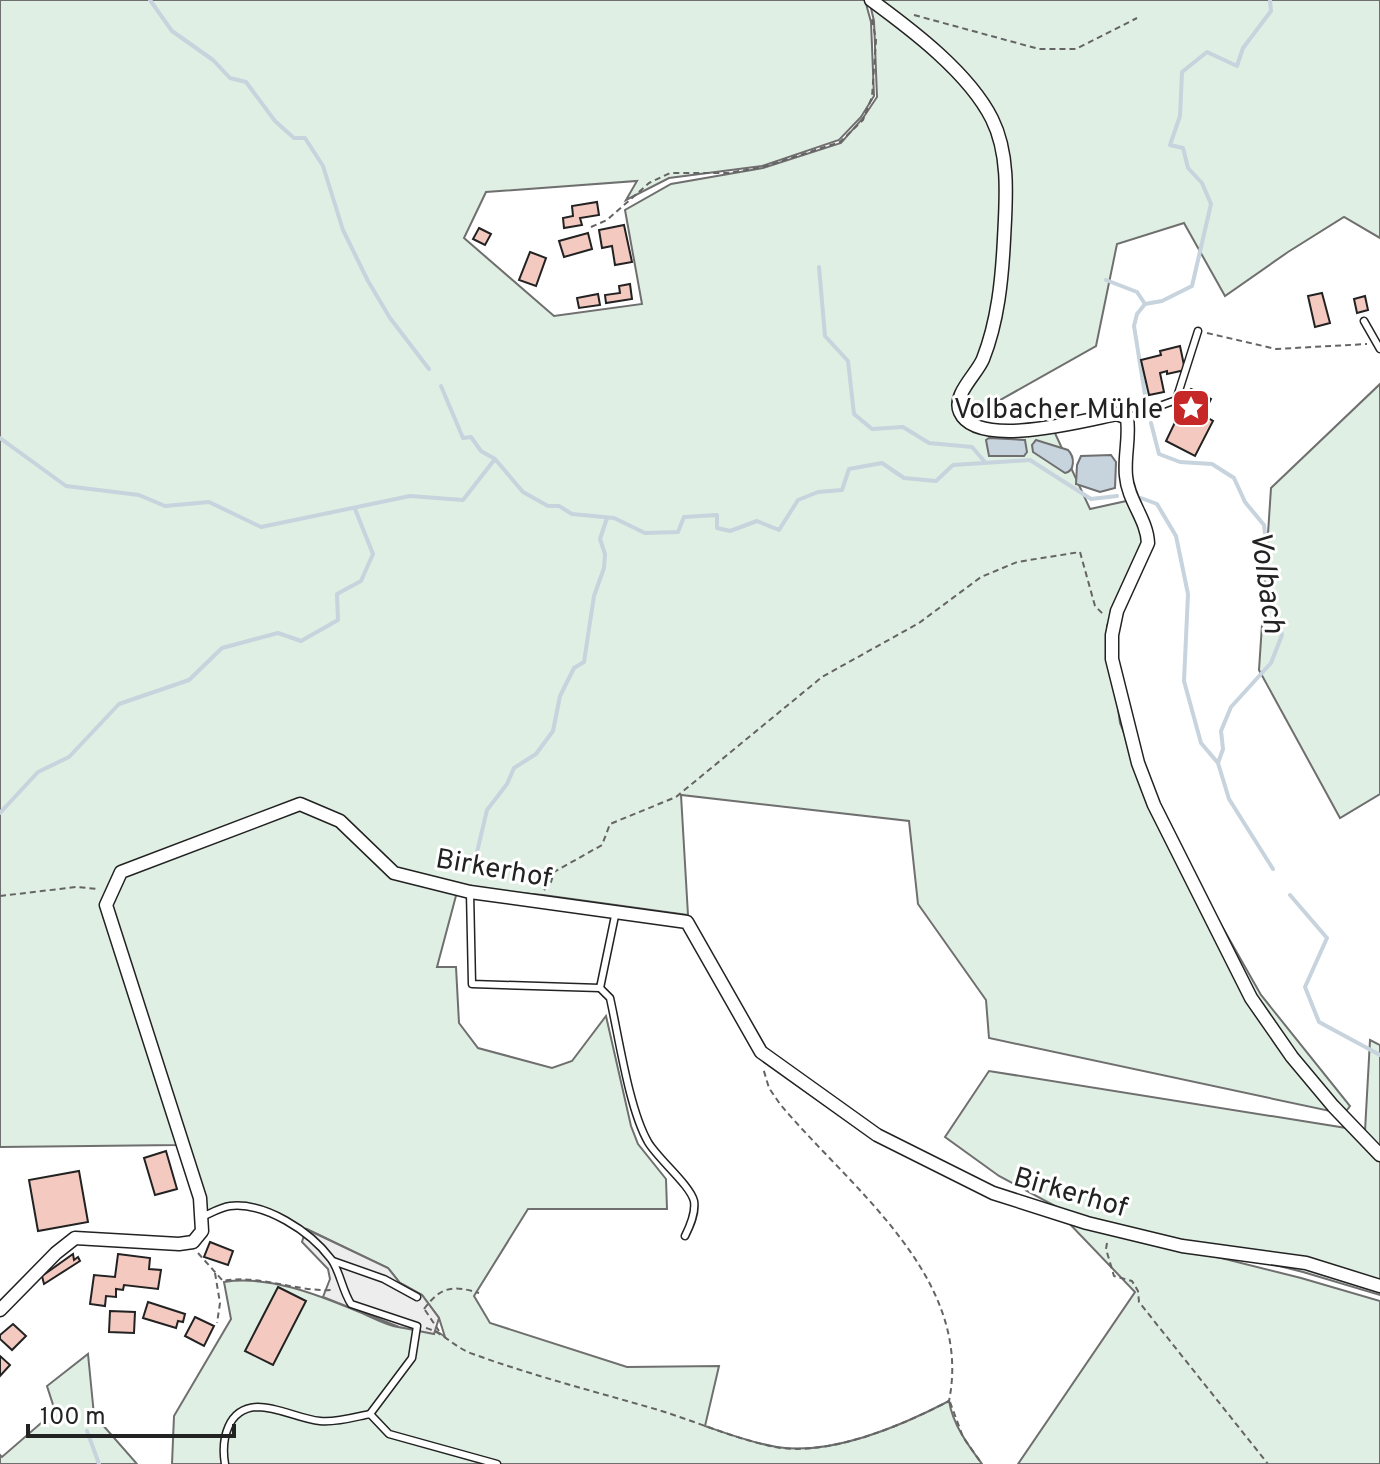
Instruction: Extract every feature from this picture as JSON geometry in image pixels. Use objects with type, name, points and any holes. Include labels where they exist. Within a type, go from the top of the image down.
[{"type":"street","points":[[870,5],[920,36],[979,98],[993,121],[998,139],[1006,193],[1003,260],[995,325],[982,361],[959,397],[959,412],[963,418],[978,426],[998,431],[1052,427],[1117,414],[1127,418],[1126,477],[1129,492],[1148,533],[1148,543],[1113,625],[1112,659],[1138,763],[1168,833],[1251,998],[1292,1057],[1380,1155]]},
{"type":"street","name":"Birkerhof","points":[[112,891],[121,872],[300,804],[340,821],[394,873],[470,892],[687,922],[761,1052],[877,1135],[993,1193],[1110,1229],[1182,1246],[1306,1263],[1380,1286]]},
{"type":"street","points":[[0,1310],[75,1238],[179,1244],[193,1242],[202,1231],[200,1198],[106,905],[112,891]]},
{"type":"lane","points":[[1364,321],[1378,346]]},
{"type":"lane","points":[[1127,418],[1176,400],[1198,331]]},
{"type":"lane","points":[[470,892],[472,984],[600,988],[610,998],[638,1121],[649,1143],[688,1190],[694,1202],[692,1222],[685,1236]]},
{"type":"lane","points":[[600,988],[616,911]]},
{"type":"lane","points":[[202,1217],[227,1206],[252,1206],[296,1227],[333,1261],[342,1289],[351,1304],[417,1326],[412,1358],[370,1414],[322,1422],[258,1407],[241,1412],[230,1421],[222,1446],[225,1464]]},
{"type":"lane","points":[[333,1261],[384,1279],[417,1297]]},
{"type":"lane","points":[[370,1414],[389,1434],[497,1464]]},
{"type":"path","points":[[591,227],[607,220],[649,183],[670,173],[728,173],[751,169],[840,142],[863,120],[872,97],[876,40],[870,5]]},
{"type":"path","points":[[907,13],[1039,49],[1076,49],[1137,18]]},
{"type":"path","points":[[1198,331],[1276,349],[1378,346]]},
{"type":"path","points":[[535,899],[551,882],[554,872],[602,845],[610,824],[676,797],[822,677],[919,623],[981,577],[1017,562],[1080,552],[1095,606],[1113,625]]},
{"type":"path","points":[[0,896],[76,887],[112,891]]},
{"type":"path","points":[[769,1088],[789,1115],[899,1236],[928,1279],[938,1301],[949,1347],[951,1411],[963,1437],[982,1464]]},
{"type":"path","points":[[1110,1229],[1106,1249],[1114,1276],[1132,1281],[1138,1291],[1139,1302],[1268,1464]]},
{"type":"path","points":[[193,1242],[199,1256],[223,1281],[244,1277],[314,1291],[342,1289]]},
{"type":"path","points":[[215,1272],[220,1303],[217,1323]]},
{"type":"path","points":[[479,1293],[459,1287],[436,1293],[424,1309],[439,1332],[461,1350],[650,1407],[741,1439],[779,1448],[836,1444],[886,1431],[949,1401]]},
{"type":"path","points":[[417,1326],[439,1332]]},
{"type":"green space","points":[[0,0],[865,0],[871,22],[874,96],[861,117],[839,140],[762,166],[669,178],[626,200],[637,181],[486,192],[464,238],[554,316],[642,304],[625,210],[671,184],[763,168],[841,143],[877,97],[874,21],[869,0],[1380,0],[1380,238],[1344,217],[1225,296],[1184,223],[1117,244],[1096,346],[963,421],[1054,431],[1090,509],[1131,500],[1145,542],[1107,626],[1120,723],[1152,803],[1261,995],[1350,1106],[1344,1114],[989,1038],[986,1000],[918,904],[909,821],[681,795],[688,915],[543,895],[471,889],[395,869],[341,818],[300,801],[120,866],[101,903],[178,1145],[0,1147]]},
{"type":"green space","points":[[1380,384],[1380,794],[1340,818],[1259,670],[1271,488]]},
{"type":"green space","points":[[299,808],[338,824],[393,875],[457,892],[437,967],[456,967],[459,1023],[478,1048],[552,1068],[572,1061],[606,1016],[631,1126],[638,1144],[666,1179],[667,1209],[528,1209],[474,1296],[490,1323],[627,1367],[719,1366],[705,1426],[777,1447],[821,1447],[866,1437],[949,1401],[966,1442],[982,1464],[172,1464],[174,1416],[231,1319],[224,1282],[258,1281],[292,1288],[388,1324],[427,1328],[445,1337],[439,1318],[422,1295],[400,1283],[388,1268],[307,1229],[305,1233],[279,1215],[259,1207],[228,1204],[204,1214],[111,907],[125,874]]},
{"type":"green space","points":[[1370,1040],[1380,1045],[1380,1295],[1303,1272],[1068,1213],[999,1176],[945,1137],[989,1071],[1365,1131]]},
{"type":"green space","points":[[1065,1219],[1380,1301],[1380,1464],[1018,1464],[1135,1292]]},
{"type":"green space","points":[[88,1354],[94,1415],[137,1464],[0,1464],[0,1455],[2,1457],[55,1411],[47,1386]]},
{"type":"shaded area","points":[[986,440],[1025,440],[1027,452],[1024,456],[989,456]]},
{"type":"shaded area","points":[[1036,440],[1068,450],[1073,460],[1071,470],[1065,473],[1033,452],[1032,445]]},
{"type":"shaded area","points":[[1111,455],[1116,462],[1115,488],[1100,492],[1076,484],[1081,456]]},
{"type":"shaded area","points":[[306,1229],[388,1268],[400,1283],[422,1295],[439,1318],[434,1334],[399,1327],[323,1297],[330,1279],[328,1269],[302,1242]]},
{"type":"building","points":[[597,202],[599,215],[580,218],[582,225],[564,228],[563,218],[573,216],[572,206]]},
{"type":"building","points":[[624,225],[632,262],[615,265],[612,246],[602,248],[599,230]]},
{"type":"building","points":[[479,228],[491,234],[485,245],[473,239]]},
{"type":"building","points":[[588,233],[592,249],[564,257],[559,241]]},
{"type":"building","points":[[530,252],[546,258],[536,286],[519,280]]},
{"type":"building","points":[[630,284],[632,299],[606,303],[605,295],[620,293],[619,286]]},
{"type":"building","points":[[1322,293],[1330,323],[1315,327],[1308,296]]},
{"type":"building","points":[[598,294],[600,305],[579,308],[577,298]]},
{"type":"building","points":[[1365,296],[1368,310],[1357,313],[1354,299]]},
{"type":"building","points":[[1180,346],[1185,370],[1160,373],[1164,392],[1149,395],[1141,360]]},
{"type":"building","points":[[1191,389],[1211,399],[1203,415],[1213,421],[1195,456],[1166,441]]},
{"type":"building","points":[[166,1151],[177,1189],[155,1195],[144,1158]]},
{"type":"building","points":[[79,1171],[88,1222],[38,1231],[29,1180]]},
{"type":"building","points":[[210,1242],[233,1251],[228,1265],[204,1257]]},
{"type":"building","points":[[73,1254],[74,1260],[78,1257],[80,1261],[44,1284],[42,1276]]},
{"type":"building","points":[[118,1254],[150,1258],[149,1269],[161,1270],[158,1289],[124,1285],[123,1290],[116,1289],[116,1297],[106,1296],[105,1306],[90,1304],[94,1275],[115,1277]]},
{"type":"building","points":[[278,1287],[306,1301],[273,1365],[245,1351]]},
{"type":"building","points":[[148,1302],[185,1314],[183,1322],[178,1321],[176,1328],[143,1318]]},
{"type":"building","points":[[110,1311],[135,1312],[134,1333],[109,1332]]},
{"type":"building","points":[[195,1317],[214,1326],[204,1346],[185,1336]]},
{"type":"building","points":[[13,1324],[26,1336],[12,1350],[0,1339],[0,1335]]},
{"type":"building","points":[[0,1356],[10,1365],[0,1376]]},
{"type":"waterway","points":[[150,0],[172,31],[213,60],[230,78],[246,82],[275,121],[294,138],[305,138],[323,166],[343,230],[368,281],[390,318],[429,369]]},
{"type":"waterway","name":"Volbach","points":[[1146,401],[1134,326],[1137,314],[1145,304],[1162,301],[1192,286],[1211,204],[1202,183],[1188,168],[1183,148],[1170,145],[1180,116],[1182,72],[1207,52],[1237,66],[1243,48],[1271,11],[1270,0]]},
{"type":"waterway","points":[[819,267],[825,336],[848,361],[854,414],[872,429],[903,427],[929,443],[972,447],[985,462]]},
{"type":"waterway","points":[[1106,280],[1137,292],[1145,304]]},
{"type":"waterway","points":[[441,386],[463,438],[471,437],[481,451],[495,459]]},
{"type":"waterway","name":"Volbach","points":[[1151,423],[1159,454],[1180,462],[1212,464],[1234,478],[1245,502],[1264,525],[1273,604],[1282,635],[1271,663],[1231,707],[1221,731],[1223,749],[1218,763],[1229,799],[1273,869]]},
{"type":"waterway","points":[[0,438],[66,486],[139,495],[165,506],[209,502],[261,527],[410,496],[463,500],[495,459],[523,492],[548,506],[559,506],[572,514],[614,518],[645,533],[678,532],[684,517],[717,515],[717,528],[730,531],[757,521],[779,530],[798,500],[818,492],[842,490],[849,469],[882,463],[904,478],[936,481],[953,465],[1030,460],[1091,499],[1117,496]]},
{"type":"waterway","points":[[1141,498],[1157,504],[1176,536],[1188,594],[1184,681],[1201,743],[1218,763]]},
{"type":"waterway","points":[[0,813],[38,772],[69,757],[119,704],[189,680],[222,648],[278,633],[301,641],[338,620],[337,594],[361,581],[373,554],[355,509]]},
{"type":"waterway","points":[[473,869],[487,810],[507,784],[514,768],[536,754],[553,731],[560,696],[574,668],[584,662],[594,596],[604,568],[605,554],[600,539],[607,518]]},
{"type":"waterway","name":"Volbach","points":[[1290,895],[1327,938],[1305,987],[1319,1022],[1380,1055]]},
{"type":"waterway","points":[[87,1431],[99,1464]]},
{"type":"place","name":"Volbacher Mühle","points":[[1191,408]]}]
